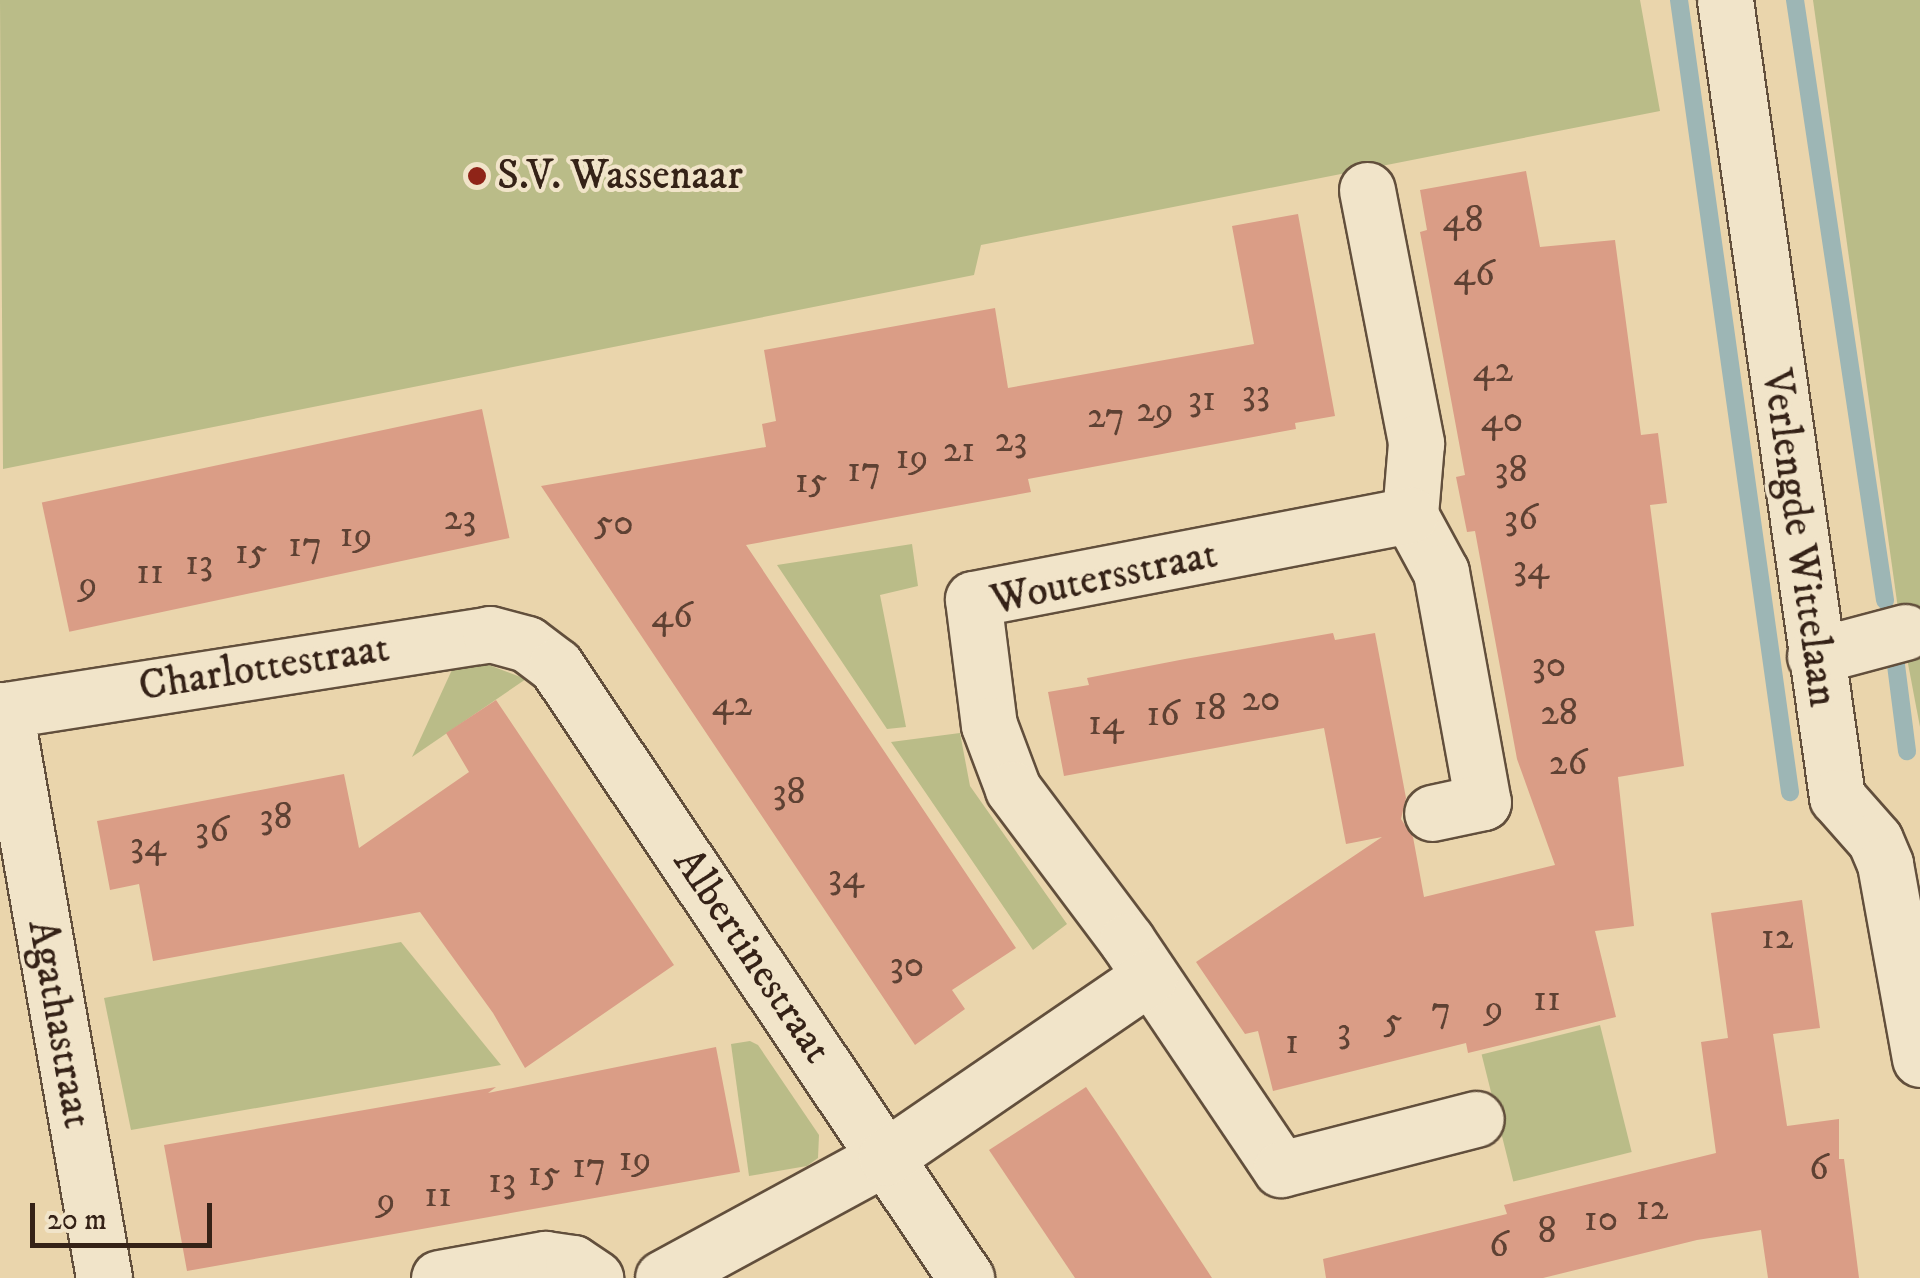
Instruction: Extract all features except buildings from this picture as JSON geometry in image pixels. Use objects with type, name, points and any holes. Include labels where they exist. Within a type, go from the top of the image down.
[{"type":"street","name":"Verlengde Wittelaan","points":[[1725,0],[1837,797],[1875,840],[1890,883],[1920,1059]]},
{"type":"street","points":[[1367,190],[1416,443],[1410,516],[1441,572],[1457,808]]},
{"type":"street","name":"Woutersstraat","points":[[1410,516],[973,598],[989,725],[1013,790],[1150,976],[1281,1169],[1476,1119]]},
{"type":"street","points":[[1815,656],[1905,632]]},
{"type":"street","name":"Charlottestraat","points":[[2,710],[490,634],[527,644]]},
{"type":"street","name":"Albertinestraat","points":[[527,644],[556,666],[966,1278]]},
{"type":"street","name":"Agathastraat","points":[[2,710],[104,1278]]},
{"type":"street","points":[[662,1278],[886,1157],[1150,976]]},
{"type":"street","points":[[439,1278],[545,1259],[573,1263],[596,1278]]},
{"type":"green space","name":"S.V. Wassenaar","points":[[0,0],[1640,0],[1660,111],[981,245],[974,275],[3,469]]},
{"type":"green space","points":[[1813,0],[1920,0],[1920,727],[1899,616]]},
{"type":"green space","points":[[912,544],[918,586],[880,595],[906,727],[887,729],[777,565]]},
{"type":"green space","points":[[473,659],[526,679],[412,757],[456,661]]},
{"type":"green space","points":[[960,733],[970,786],[1067,924],[1033,950],[891,742]]},
{"type":"green space","points":[[401,942],[501,1065],[131,1130],[104,998]]},
{"type":"green space","points":[[1600,1025],[1632,1152],[1513,1182],[1482,1055]]},
{"type":"green space","points":[[750,1041],[758,1045],[819,1135],[818,1158],[807,1166],[749,1176],[731,1044]]},
{"type":"waterway","points":[[1679,0],[1790,792]]},
{"type":"waterway","points":[[1795,0],[1885,600]]},
{"type":"waterway","points":[[1896,665],[1907,751]]},
{"type":"place","name":"S.V. Wassenaar","points":[[477,176]]}]
